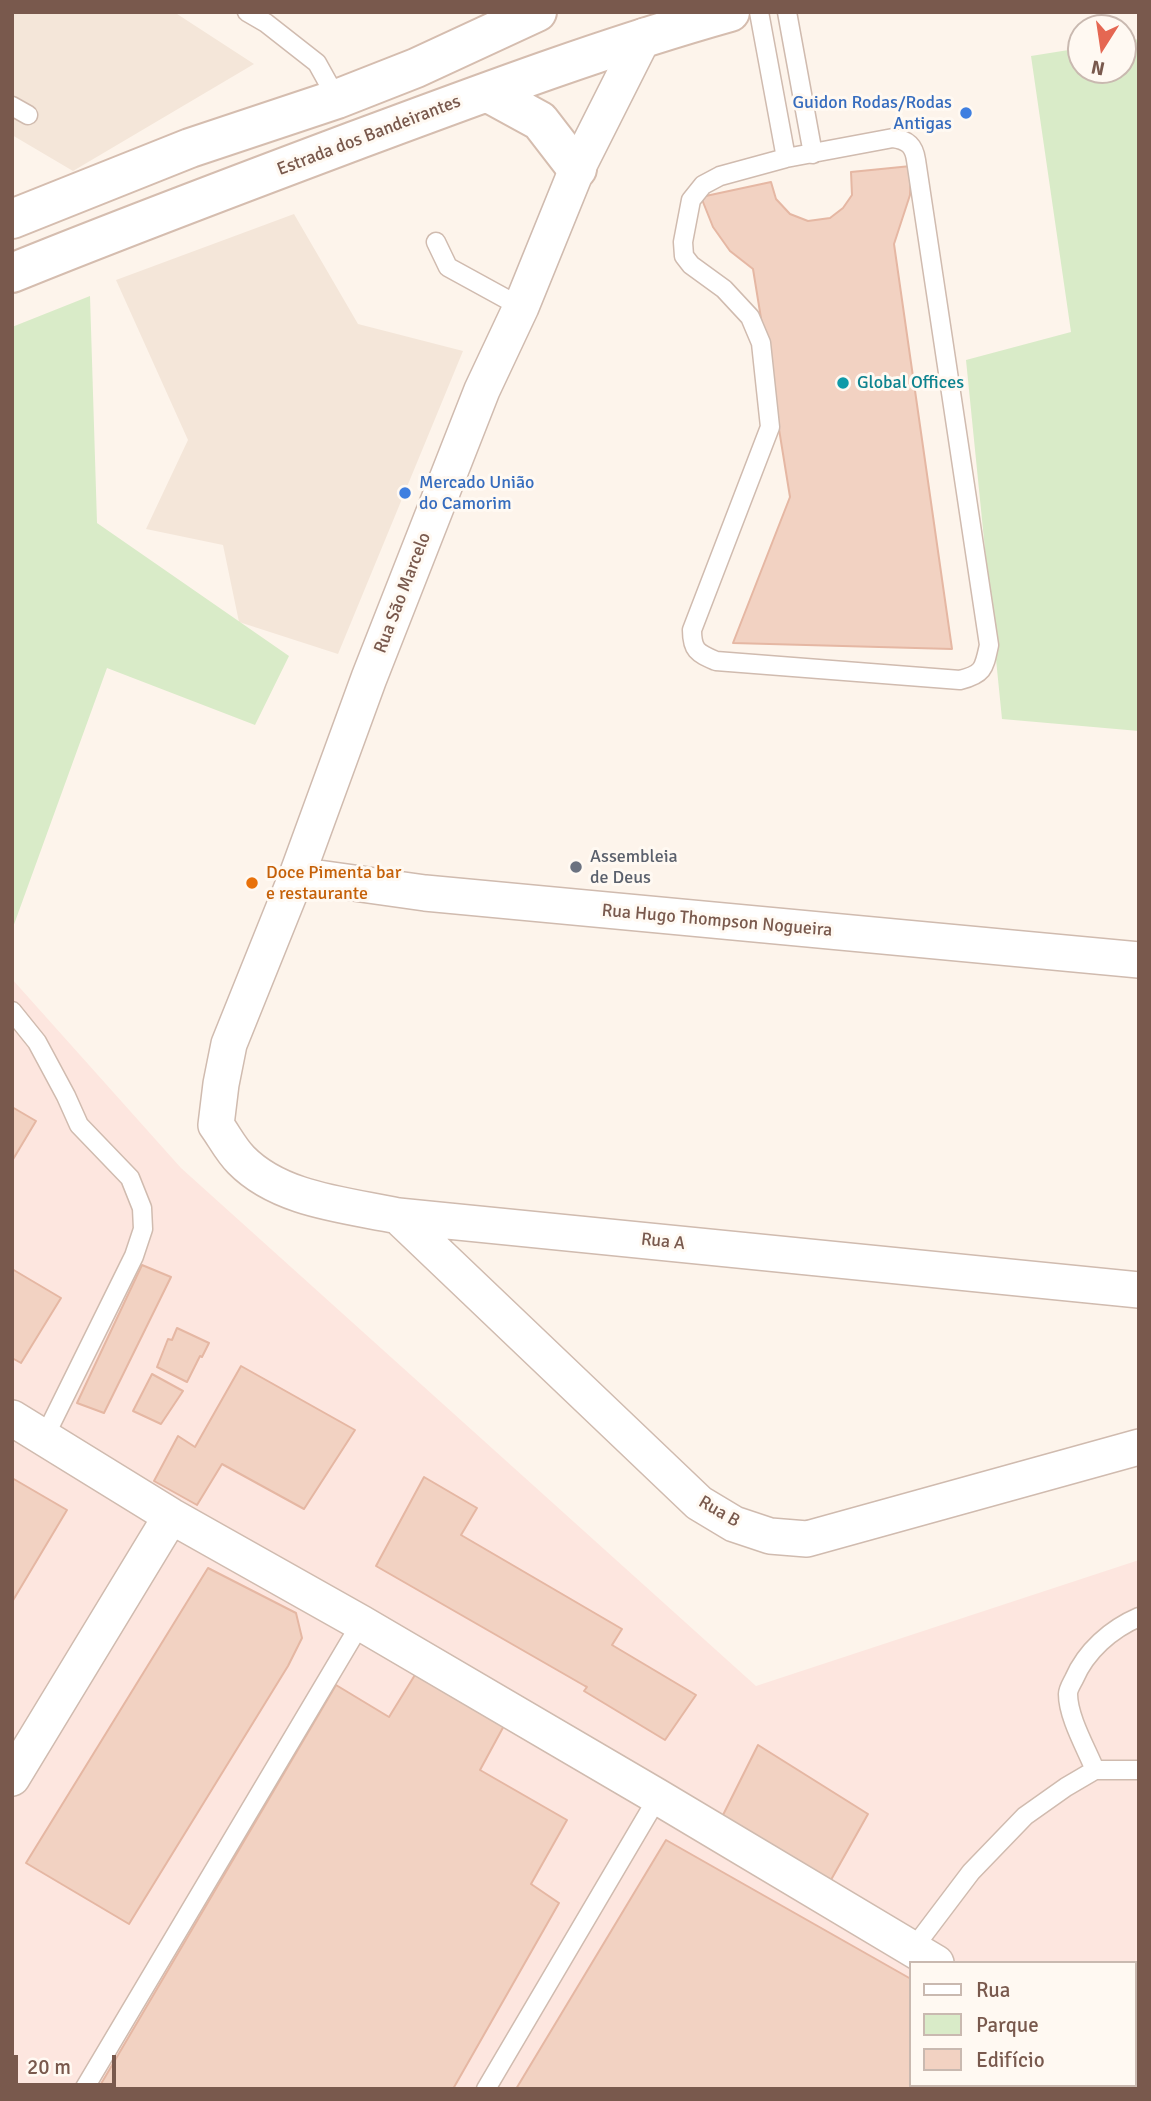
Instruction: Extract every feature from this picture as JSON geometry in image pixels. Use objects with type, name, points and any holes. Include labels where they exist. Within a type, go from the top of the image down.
[{"type":"main road","points":[[12,219],[190,148],[337,99],[442,57],[537,12]]},
{"type":"main road","name":"Estrada dos Bandeirantes","points":[[12,273],[131,225],[487,92],[642,24],[730,12]]},
{"type":"main road","points":[[487,92],[540,121],[577,169]]},
{"type":"street","name":"Rua São Marcelo","points":[[216,1125],[229,1044],[296,875],[369,678],[482,390],[521,307],[577,169],[642,24]]},
{"type":"street","name":"Rua Hugo Thompson Nogueira","points":[[296,875],[425,893],[1139,960]]},
{"type":"street","name":"Rua A","points":[[216,1125],[239,1159],[257,1174],[284,1188],[398,1216],[1139,1290]]},
{"type":"street","name":"Rua B","points":[[398,1216],[699,1503],[734,1524],[770,1536],[807,1539],[1139,1447]]},
{"type":"street","points":[[12,1418],[171,1516],[659,1797],[924,1957]]},
{"type":"street","points":[[12,1778],[171,1516]]},
{"type":"lane","points":[[247,12],[266,23],[317,63],[337,99]]},
{"type":"lane","points":[[759,12],[786,158]]},
{"type":"lane","points":[[787,12],[813,154]]},
{"type":"lane","points":[[893,138],[902,139],[914,150],[989,645],[982,670],[974,677],[960,680],[716,661],[700,654],[692,644],[692,630],[770,427],[761,343],[750,317],[724,289],[691,265],[684,256],[683,242],[691,200],[703,185],[720,176],[786,158],[893,138]]},
{"type":"lane","points":[[436,242],[448,267],[521,307]]},
{"type":"lane","points":[[12,1011],[37,1042],[79,1125],[130,1178],[142,1208],[143,1229],[134,1256],[44,1438]]},
{"type":"lane","points":[[1095,1770],[1074,1719],[1068,1692],[1079,1667],[1096,1646],[1125,1623],[1139,1617]]},
{"type":"lane","points":[[83,2089],[361,1623]]},
{"type":"lane","points":[[924,1957],[971,1871],[1025,1816],[1095,1770],[1139,1770]]},
{"type":"lane","points":[[486,2089],[659,1797]]},
{"type":"shaded area","points":[[12,12],[174,12],[254,64],[73,171],[12,135]]},
{"type":"shaded area","points":[[294,214],[358,324],[463,351],[338,654],[239,622],[223,545],[146,529],[188,440],[116,280]]},
{"type":"shaded area","points":[[12,979],[181,1168],[756,1686],[1139,1560],[1139,2089],[12,2089]]},
{"type":"green space","points":[[1137,39],[1139,731],[1002,719],[966,360],[1071,332],[1031,56],[1067,50],[1067,84],[1137,84]]},
{"type":"green space","points":[[90,296],[97,523],[289,656],[255,725],[107,668],[12,930],[12,327]]},
{"type":"building","name":"Global Offices","points":[[911,166],[910,195],[894,244],[952,649],[733,643],[790,497],[753,269],[730,251],[713,227],[701,197],[771,182],[776,199],[790,214],[808,221],[830,218],[843,208],[852,195],[851,172]]},
{"type":"building","points":[[12,1107],[36,1121],[12,1161]]},
{"type":"building","points":[[142,1265],[171,1277],[104,1413],[77,1403]]},
{"type":"building","points":[[12,1269],[61,1298],[21,1363],[12,1358]]},
{"type":"building","points":[[177,1328],[209,1343],[187,1382],[157,1367],[168,1339],[172,1340]]},
{"type":"building","points":[[241,1366],[355,1430],[304,1509],[222,1464],[197,1505],[154,1481],[178,1436],[195,1447]]},
{"type":"building","points":[[152,1374],[183,1391],[161,1424],[133,1411]]},
{"type":"building","points":[[424,1477],[477,1508],[461,1535],[622,1629],[612,1645],[696,1695],[665,1740],[584,1691],[587,1687],[376,1566]]},
{"type":"building","points":[[12,1478],[67,1510],[12,1602]]},
{"type":"building","points":[[208,1568],[296,1613],[302,1638],[288,1666],[129,1924],[26,1863]]},
{"type":"building","points":[[418,1670],[506,1722],[480,1770],[567,1820],[531,1884],[559,1903],[453,2089],[98,2089],[336,1685],[389,1717]]},
{"type":"building","points":[[758,1745],[868,1814],[827,1887],[721,1819]]},
{"type":"building","points":[[666,1840],[909,1978],[909,2087],[1071,2087],[1070,2089],[516,2089]]},
{"type":"place","name":"Guidon Rodas/Rodas Antigas","points":[[966,113]]},
{"type":"place","name":"Global Offices","points":[[843,383]]},
{"type":"place","name":"Mercado União do Camorim","points":[[405,493]]},
{"type":"place","name":"Assembleia de Deus","points":[[576,867]]},
{"type":"place","name":"Doce Pimenta bar e restaurante","points":[[252,883]]}]
